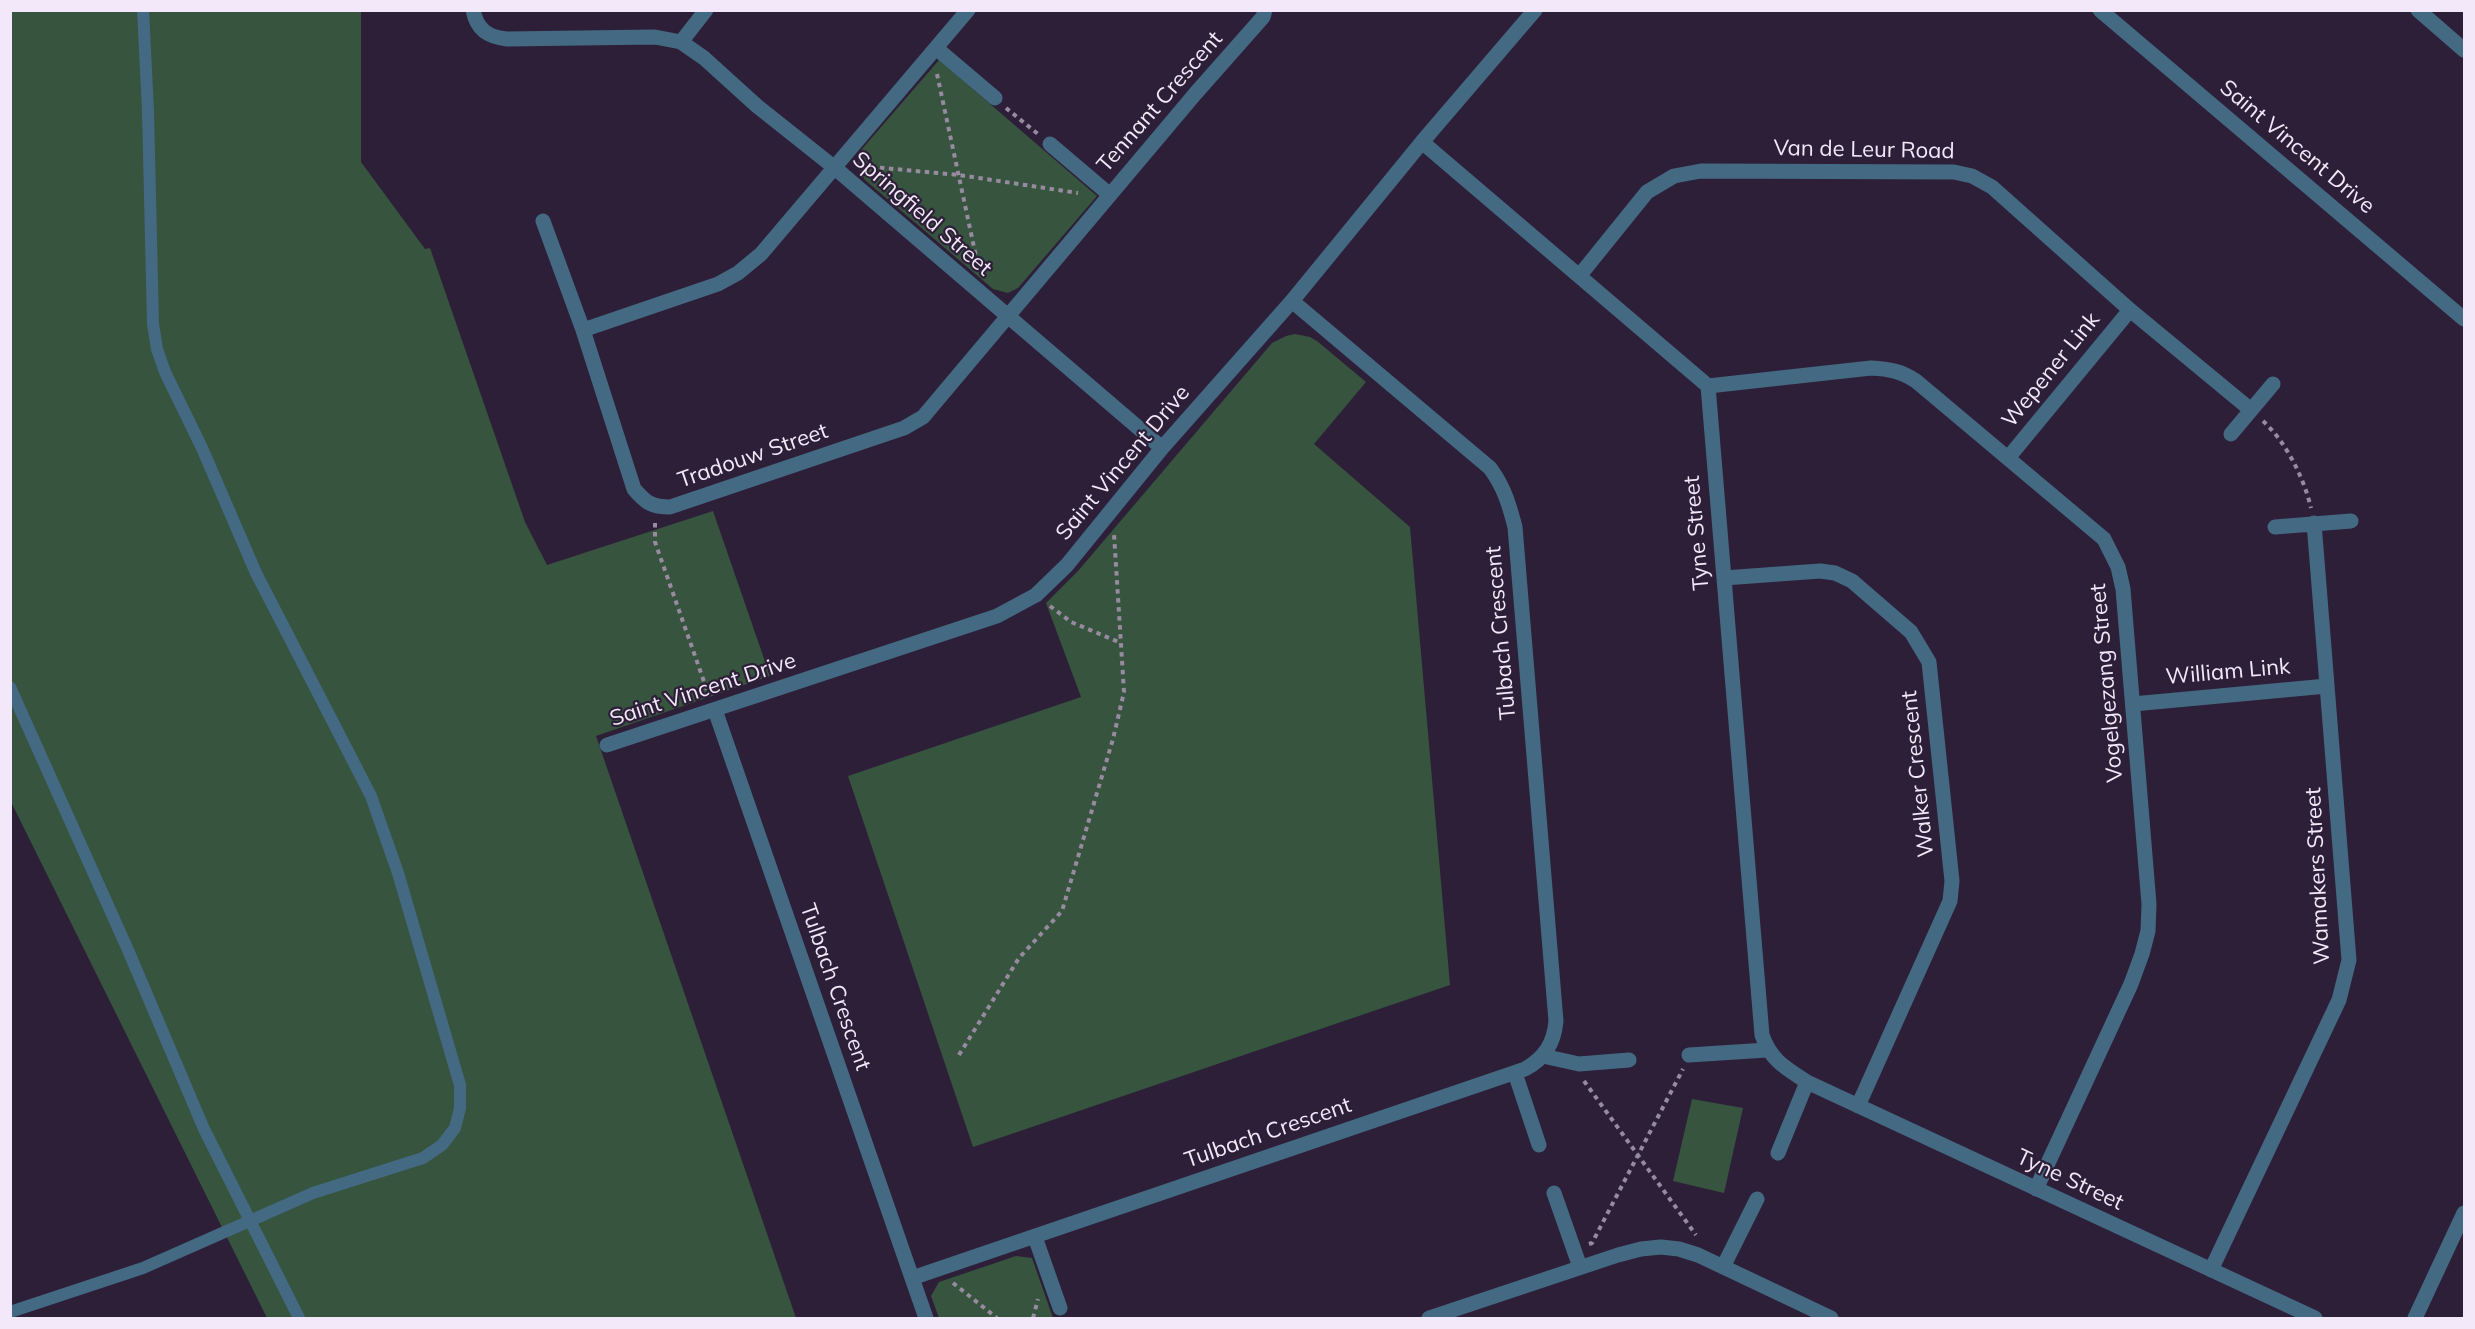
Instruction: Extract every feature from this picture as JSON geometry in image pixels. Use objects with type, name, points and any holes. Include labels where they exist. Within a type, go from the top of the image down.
[{"type":"street","points":[[473,10],[478,26],[494,38],[655,37],[681,42],[706,10]]},
{"type":"street","points":[[583,330],[718,284],[738,273],[761,254],[968,10]]},
{"type":"street","name":"Tennant Crescent","points":[[1008,318],[1104,190],[1195,94],[1263,17],[1265,10]]},
{"type":"street","name":"Saint Vincent Drive","points":[[607,745],[997,615],[1036,595],[1067,565],[1162,448],[1292,301],[1422,142],[1535,10]]},
{"type":"street","name":"Saint Vincent Drive","points":[[2100,10],[2464,319]]},
{"type":"street","points":[[2418,10],[2464,50]]},
{"type":"street","name":"Springfield Street","points":[[681,42],[704,58],[757,106],[850,181],[1162,448]]},
{"type":"street","points":[[936,48],[994,98]]},
{"type":"street","points":[[1422,142],[1708,386]]},
{"type":"street","name":"Tennant Crescent","points":[[1050,144],[1104,190]]},
{"type":"street","name":"Van de Leur Road","points":[[1580,275],[1647,192],[1667,179],[1685,172],[1760,170],[1954,172],[1972,176],[1992,187],[2130,310],[2251,410]]},
{"type":"street","name":"Tradouw Street","points":[[543,221],[583,330],[634,489],[645,502],[655,507],[670,507],[904,428],[923,417],[1008,318]]},
{"type":"street","name":"Tulbach Crescent","points":[[912,1278],[1515,1073],[1535,1064],[1553,1040],[1556,1021],[1515,527],[1508,499],[1490,468],[1292,301]]},
{"type":"street","name":"Wepener Link","points":[[2008,458],[2130,310]]},
{"type":"street","name":"Vogelgezang Street","points":[[1708,386],[1871,368],[1903,372],[2104,539],[2113,553],[2123,589],[2148,877],[2148,931],[2131,984],[2036,1189]]},
{"type":"street","points":[[2231,434],[2273,384]]},
{"type":"street","name":"Tyne Street","points":[[1708,386],[1762,1035],[1767,1050],[1779,1064],[1807,1082],[2315,1318]]},
{"type":"street","points":[[2275,527],[2351,521]]},
{"type":"street","name":"Wamakers Street","points":[[2211,1270],[2339,1000],[2349,960],[2314,523]]},
{"type":"street","name":"Walker Crescent","points":[[1724,578],[1820,571],[1835,573],[1852,581],[1911,632],[1929,662],[1952,881],[1950,901],[1858,1106]]},
{"type":"street","name":"William Link","points":[[2133,704],[2327,686]]},
{"type":"street","name":"Tulbach Crescent","points":[[715,710],[926,1318]]},
{"type":"street","points":[[1689,1055],[1767,1050]]},
{"type":"street","points":[[1543,1056],[1579,1064],[1629,1060]]},
{"type":"street","points":[[1515,1073],[1539,1145]]},
{"type":"street","points":[[1778,1153],[1807,1082]]},
{"type":"street","points":[[1554,1192],[1580,1267]]},
{"type":"street","points":[[1723,1267],[1757,1199]]},
{"type":"street","points":[[2415,1318],[2464,1213]]},
{"type":"street","points":[[1035,1237],[1060,1308]]},
{"type":"street","points":[[1429,1318],[1618,1255],[1661,1246],[1698,1255],[1831,1318]]},
{"type":"lane","points":[[10,1312],[143,1268],[313,1193],[423,1158],[442,1145],[455,1128],[460,1108],[460,1085],[398,873],[371,796],[256,573],[156,349],[153,324],[143,10]]},
{"type":"lane","points":[[10,687],[128,950],[204,1129],[299,1318]]},
{"type":"path","points":[[937,71],[979,272]]},
{"type":"path","points":[[994,98],[1050,144]]},
{"type":"path","points":[[850,181],[862,166],[959,176],[1090,194],[1104,190]]},
{"type":"path","points":[[2251,410],[2270,427],[2300,476],[2314,523]]},
{"type":"path","points":[[655,507],[655,542],[715,710]]},
{"type":"path","points":[[959,1055],[1019,958],[1062,911],[1113,739],[1124,692],[1112,510]]},
{"type":"path","points":[[1036,595],[1071,622],[1121,643]]},
{"type":"path","points":[[1574,1249],[1592,1243],[1689,1055]]},
{"type":"path","points":[[1579,1064],[1584,1080],[1701,1242],[1698,1255]]},
{"type":"path","points":[[939,1269],[997,1318]]},
{"type":"green space","points":[[10,11],[361,11],[361,162],[425,249],[430,248],[525,522],[547,565],[713,511],[770,676],[596,736],[796,1318],[267,1318],[11,802]]},
{"type":"green space","points":[[939,60],[1097,196],[1018,288],[1008,293],[993,289],[865,180],[859,169],[858,161],[862,149]]},
{"type":"green space","points":[[1295,334],[1317,341],[1366,382],[1314,444],[1410,527],[1450,985],[973,1147],[848,776],[1081,697],[1046,603],[1078,571],[1272,343]]},
{"type":"green space","points":[[1692,1099],[1743,1108],[1724,1193],[1673,1181]]},
{"type":"green space","points":[[1016,1256],[1032,1258],[1053,1318],[939,1318],[931,1296],[939,1282]]}]
